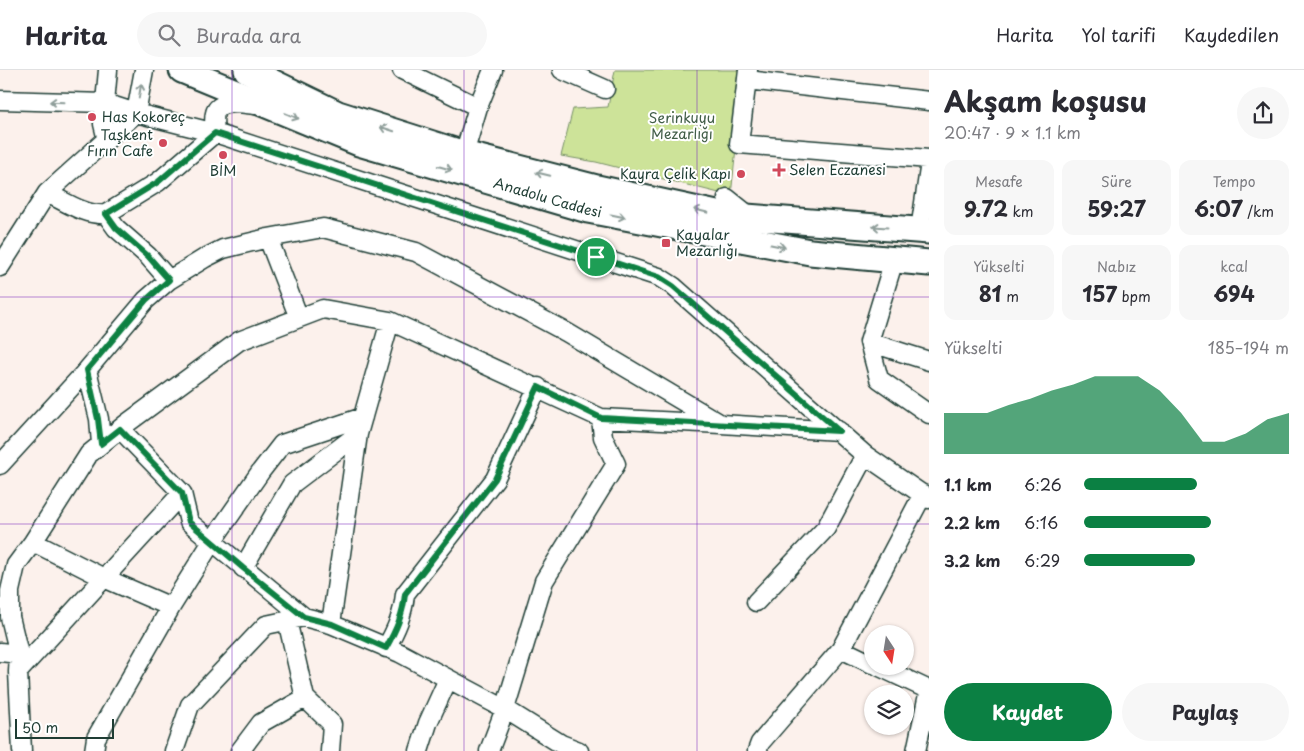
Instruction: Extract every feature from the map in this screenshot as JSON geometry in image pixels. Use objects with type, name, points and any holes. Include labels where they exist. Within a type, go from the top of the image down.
[{"type":"highway","name":"Anadolu Caddesi","points":[[182,70],[359,143],[588,210],[738,236],[810,252],[929,263]]},
{"type":"highway","name":"Anadolu Caddesi","points":[[248,70],[338,114],[464,154],[597,188],[721,215],[738,236]]},
{"type":"highway","name":"Anadolu Caddesi","points":[[738,236],[924,231]]},
{"type":"street","points":[[107,140],[103,124],[108,70]]},
{"type":"street","points":[[0,267],[47,193],[136,113],[144,70]]},
{"type":"street","points":[[402,70],[478,107]]},
{"type":"street","points":[[464,154],[478,107],[493,70]]},
{"type":"street","points":[[562,70],[605,89]]},
{"type":"street","points":[[929,100],[747,75],[739,144],[929,159]]},
{"type":"street","points":[[0,100],[105,103],[215,133],[659,277],[673,286],[865,455],[926,497],[841,649],[760,743],[757,751]]},
{"type":"street","points":[[215,133],[214,115],[216,109],[235,104],[267,105]]},
{"type":"street","points":[[47,193],[88,213],[106,214],[158,182],[215,133]]},
{"type":"street","points":[[924,231],[929,169]]},
{"type":"street","points":[[728,198],[738,236]]},
{"type":"street","points":[[106,214],[116,228],[148,256],[169,280]]},
{"type":"street","points":[[0,465],[87,370],[146,300],[169,280],[223,249],[268,238],[323,228],[416,252],[566,332],[721,424]]},
{"type":"street","points":[[268,238],[299,318]]},
{"type":"street","points":[[894,260],[869,342],[879,379],[929,414]]},
{"type":"street","points":[[22,751],[19,663],[10,617],[10,591],[16,565],[33,542],[89,454],[238,341],[324,309],[390,321],[538,387],[601,418],[839,431]]},
{"type":"street","points":[[332,624],[358,434],[390,321]]},
{"type":"street","points":[[869,342],[929,361]]},
{"type":"street","points":[[87,370],[98,419],[101,444]]},
{"type":"street","points":[[386,648],[404,609],[405,594],[495,479],[538,387]]},
{"type":"street","points":[[94,751],[96,738],[171,607],[212,540],[282,444],[363,416]]},
{"type":"street","points":[[490,751],[505,709],[544,581],[616,464],[603,437],[601,418]]},
{"type":"street","points":[[120,429],[182,493],[189,522],[243,568],[295,618],[305,698],[332,724],[330,751]]},
{"type":"street","points":[[243,568],[292,484],[358,434]]},
{"type":"street","points":[[756,602],[826,528],[865,455]]},
{"type":"street","points":[[19,663],[104,578],[182,493]]},
{"type":"street","points":[[33,542],[104,578],[171,607]]},
{"type":"street","points":[[174,751],[190,705],[266,625],[295,618],[332,624],[386,648],[505,709],[561,744],[579,751]]},
{"type":"street","points":[[841,649],[864,660]]},
{"type":"street","points":[[0,652],[19,663]]},
{"type":"street","points":[[897,675],[929,690],[916,751]]},
{"type":"street","points":[[419,751],[428,723],[448,679]]},
{"type":"street","points":[[240,751],[262,723],[305,698]]},
{"type":"green space","name":"Serinkuyu Mezarlığı","points":[[615,70],[744,70],[731,196],[596,162],[561,156],[573,109],[608,107]]},
{"type":"place","name":"Has Kokoreç","points":[[92,117]]},
{"type":"place","name":"Taşkent Fırın Cafe","points":[[163,143]]},
{"type":"place","name":"BİM","points":[[223,155]]},
{"type":"place","name":"Selen Eczanesi","points":[[779,170]]},
{"type":"place","name":"Kayra Çelik Kapı","points":[[741,174]]},
{"type":"place","name":"Kayalar Mezarlığı","points":[[666,243]]},
{"type":"route","points":[[215,133],[596,257],[659,277],[673,286],[839,431],[601,418],[538,387],[495,479],[405,594],[404,609],[386,648],[332,624],[304,617],[243,568],[189,522],[182,493],[120,429],[101,444],[98,419],[87,370],[146,300],[169,280],[148,256],[116,228],[106,214],[158,182],[215,133]]}]
